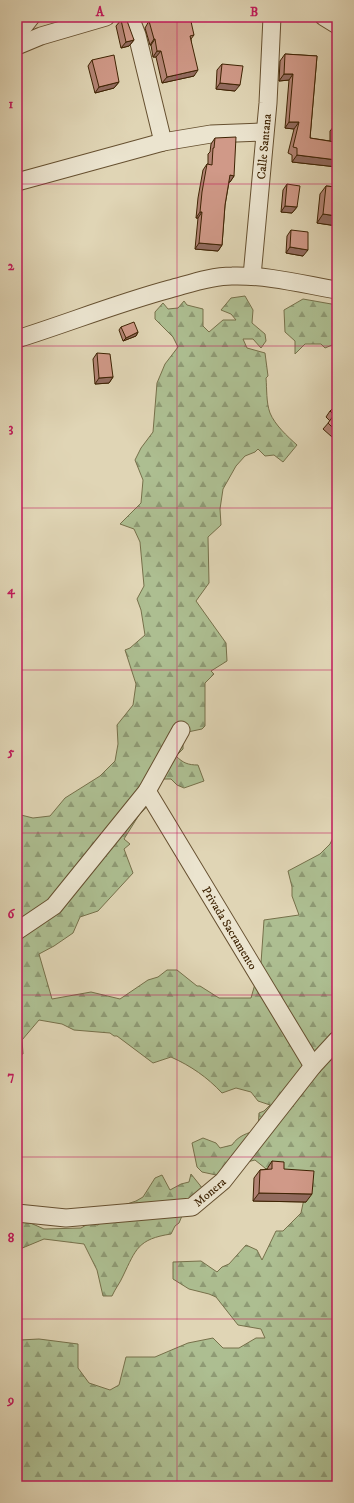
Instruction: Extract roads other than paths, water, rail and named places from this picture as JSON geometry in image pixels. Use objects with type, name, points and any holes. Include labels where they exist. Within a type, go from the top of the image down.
[{"type":"street","points":[[17,35],[31,17]]},
{"type":"street","points":[[17,46],[41,36],[106,17]]},
{"type":"street","points":[[130,17],[136,35],[163,142]]},
{"type":"street","name":"Calle Santana","points":[[252,276],[264,132],[268,103],[272,17]]},
{"type":"street","points":[[324,17],[337,24]]},
{"type":"street","points":[[17,182],[163,142],[211,134],[264,132]]},
{"type":"street","points":[[17,339],[131,300],[185,285],[230,276],[252,276],[337,290]]},
{"type":"street","points":[[17,931],[54,906],[147,791],[181,730]]},
{"type":"street","name":"Privada Sacramento","points":[[147,791],[313,1066]]},
{"type":"street","name":"Monera","points":[[17,1213],[66,1218],[192,1207],[223,1181],[313,1066],[337,1040]]}]
